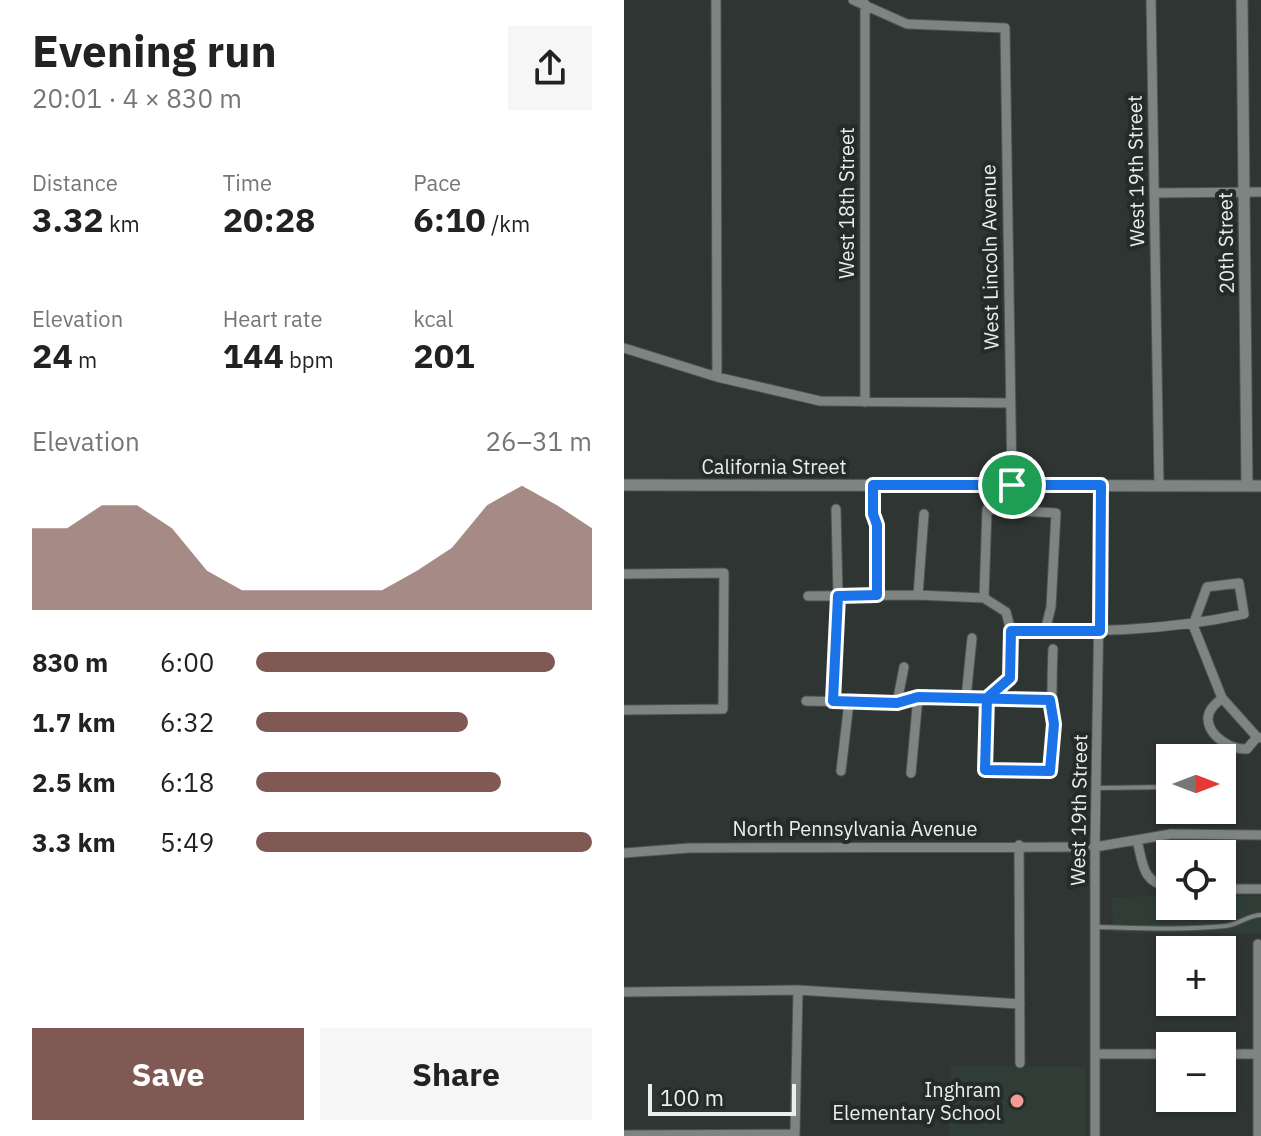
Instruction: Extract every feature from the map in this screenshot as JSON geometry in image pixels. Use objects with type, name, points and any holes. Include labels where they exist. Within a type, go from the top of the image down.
[{"type":"street","points":[[716,0],[717,377]]},
{"type":"street","points":[[853,0],[865,4]]},
{"type":"street","name":"West 19th Street","points":[[1151,0],[1159,485]]},
{"type":"street","name":"20th Street","points":[[1242,0],[1247,486]]},
{"type":"street","name":"West Lincoln Avenue","points":[[865,4],[907,24],[1005,28],[1012,485]]},
{"type":"street","name":"West 18th Street","points":[[865,4],[865,402]]},
{"type":"street","points":[[1154,193],[1261,192]]},
{"type":"street","points":[[624,348],[717,377],[820,401],[1010,403]]},
{"type":"street","name":"California Street","points":[[624,485],[1261,486]]},
{"type":"street","points":[[873,485],[873,514],[877,525],[877,595]]},
{"type":"street","name":"West 19th Street","points":[[1095,1136],[1095,927],[1090,847],[1097,788],[1101,485]]},
{"type":"street","points":[[833,701],[838,596],[836,509]]},
{"type":"street","points":[[984,598],[987,509],[1056,513],[1051,607],[1045,631]]},
{"type":"street","points":[[918,595],[924,514]]},
{"type":"street","points":[[624,574],[724,573],[723,709],[624,710]]},
{"type":"street","points":[[1011,631],[1100,631],[1193,625],[1244,614],[1239,583],[1207,587],[1193,625],[1222,698],[1259,738],[1247,749],[1230,747],[1211,727],[1208,718],[1211,709],[1222,698]]},
{"type":"street","points":[[808,596],[984,598],[1006,612],[1011,631],[1010,678],[987,698],[985,770],[1050,771],[1054,724],[1050,700],[1053,649]]},
{"type":"street","points":[[966,698],[972,638]]},
{"type":"street","points":[[897,703],[904,667]]},
{"type":"street","points":[[806,701],[897,703],[918,697],[1050,700]]},
{"type":"street","points":[[911,773],[918,697]]},
{"type":"street","points":[[841,771],[849,702]]},
{"type":"street","name":"North Pennsylvania Avenue","points":[[624,853],[689,848],[1090,847],[1171,834],[1261,835]]},
{"type":"street","points":[[1137,840],[1150,880],[1156,884]]},
{"type":"street","points":[[1019,845],[1020,1063]]},
{"type":"street","points":[[1236,889],[1261,889]]},
{"type":"street","points":[[1258,944],[1258,1136]]},
{"type":"street","points":[[624,992],[798,990],[1020,1004]]},
{"type":"street","points":[[624,1135],[795,1134],[798,990]]},
{"type":"street","points":[[1096,1054],[1156,1054]]},
{"type":"street","points":[[1236,1054],[1258,1054]]},
{"type":"lane","points":[[1097,788],[1156,787]]},
{"type":"lane","points":[[1095,927],[1230,925],[1252,915],[1261,915]]},
{"type":"shaded area","points":[[1156,896],[1156,920],[1236,920],[1236,896],[1261,896],[1261,933],[1113,933],[1112,897]]},
{"type":"shaded area","name":"Inghram Elementary School","points":[[950,1066],[1085,1067],[1085,1136],[949,1136]]},
{"type":"place","name":"Inghram Elementary School","points":[[1017,1101]]},
{"type":"route","points":[[1012,485],[873,485],[873,514],[877,525],[877,595],[838,596],[833,701],[897,703],[918,697],[987,698],[1050,700],[1054,724],[1050,771],[985,770],[987,698],[1010,678],[1011,631],[1100,631],[1101,485],[1012,485]]}]
